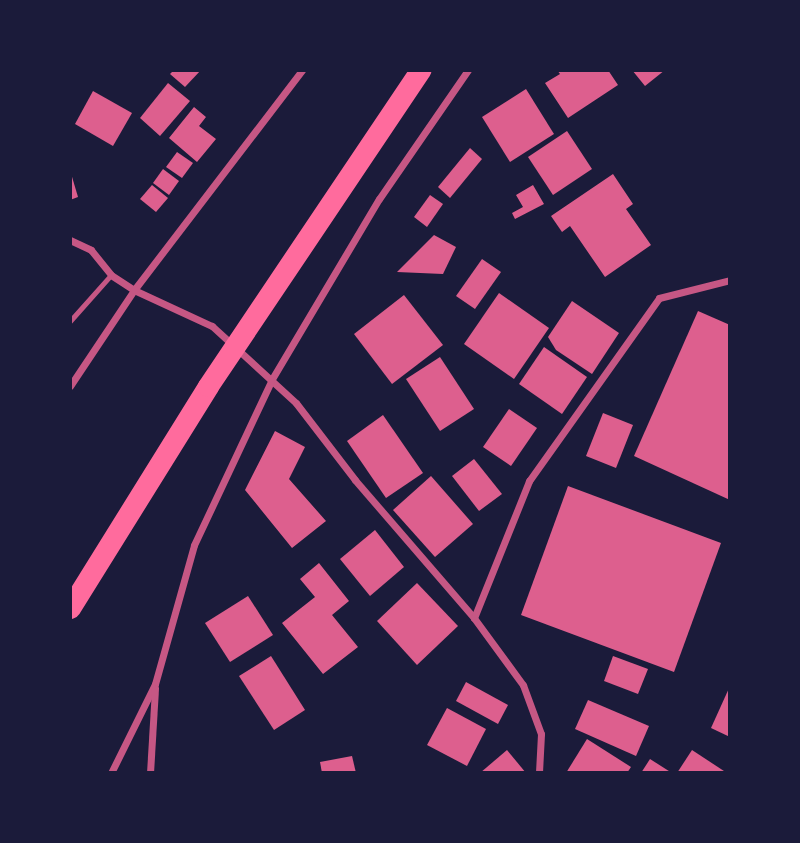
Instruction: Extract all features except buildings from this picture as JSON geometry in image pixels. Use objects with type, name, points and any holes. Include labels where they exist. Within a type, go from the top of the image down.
[{"type":"highway","points":[[70,608],[208,386],[421,70]]},
{"type":"street","points":[[70,386],[134,290],[302,70]]},
{"type":"street","points":[[111,773],[155,684],[194,545],[271,379],[379,199],[468,70]]},
{"type":"street","points":[[70,240],[91,250],[111,275],[134,290],[212,326],[296,403],[355,480],[474,618],[523,685],[541,734],[539,773]]},
{"type":"street","points":[[474,618],[529,481],[659,298],[730,280]]},
{"type":"street","points":[[150,773],[155,684]]},
{"type":"lane","points":[[70,321],[111,275]]}]
